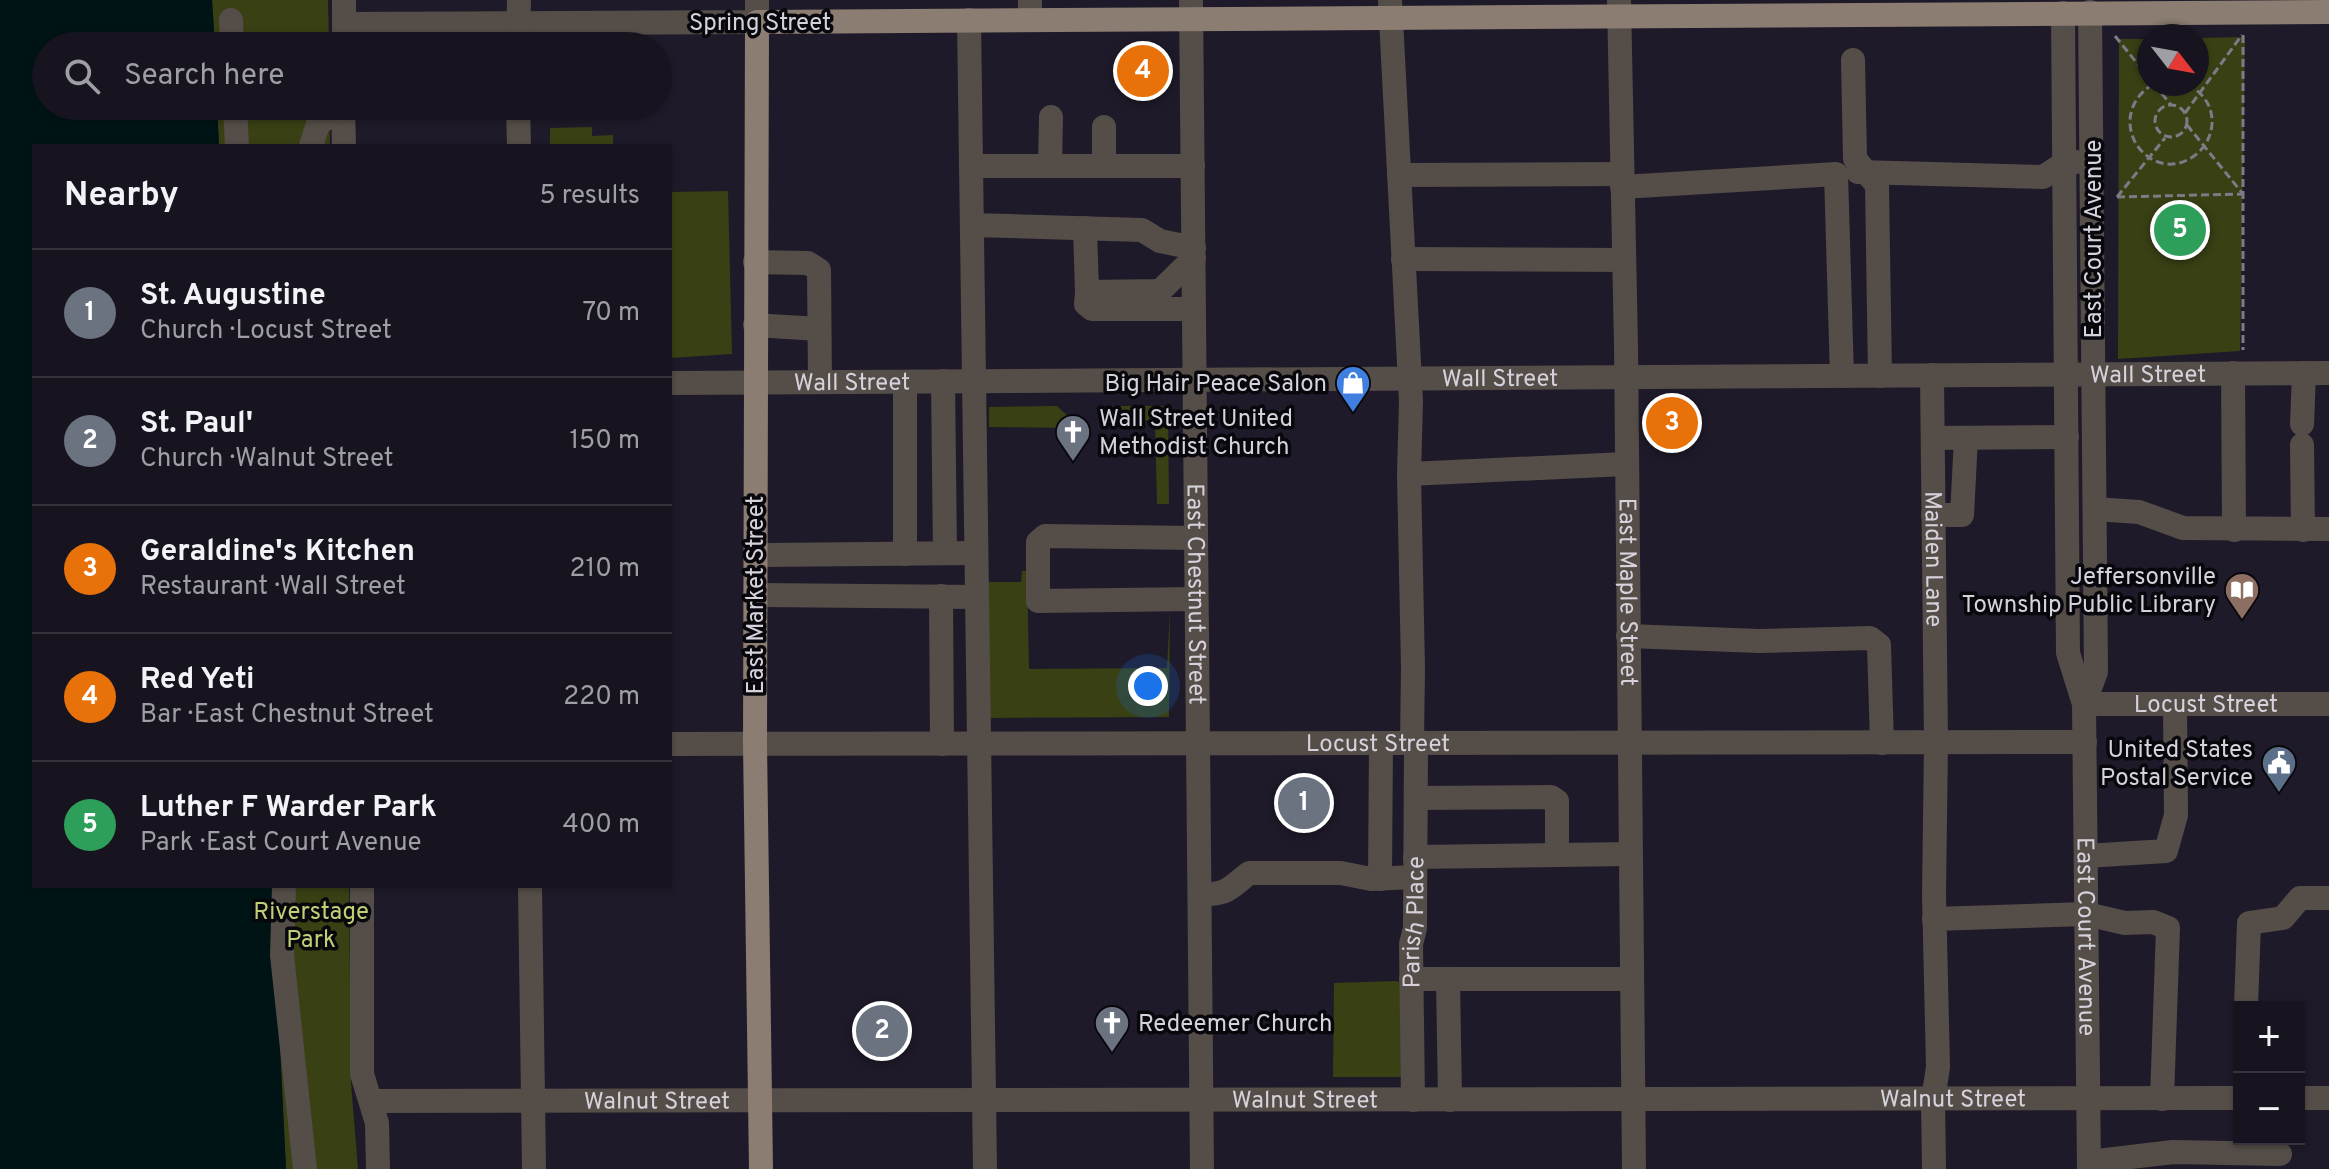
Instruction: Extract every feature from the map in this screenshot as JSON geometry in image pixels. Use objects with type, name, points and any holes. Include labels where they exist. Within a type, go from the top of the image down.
[{"type":"main road","name":"Spring Street","points":[[757,11],[969,20],[1030,10],[1191,9],[2090,6],[2329,12]]},
{"type":"main road","name":"East Market Street","points":[[757,11],[755,744],[761,1169]]},
{"type":"street","name":"East Court Avenue","points":[[2084,704],[2096,672],[2090,6]]},
{"type":"street","name":"East Court Avenue","points":[[2063,7],[2068,653],[2084,704],[2089,1166]]},
{"type":"street","name":"East Maple Street","points":[[1619,8],[1634,1169]]},
{"type":"street","name":"East Chestnut Street","points":[[1191,9],[1202,1169]]},
{"type":"street","name":"Parish Place","points":[[1390,9],[1410,379],[1416,798],[1411,979],[1413,1100]]},
{"type":"street","name":"Spring Street","points":[[344,23],[435,12],[527,18],[615,11],[757,11]]},
{"type":"street","points":[[231,20],[231,32]]},
{"type":"street","points":[[969,20],[985,1169]]},
{"type":"street","points":[[1853,60],[1855,159],[1877,185],[1880,376]]},
{"type":"street","points":[[1050,166],[1051,117]]},
{"type":"street","points":[[236,120],[237,144]]},
{"type":"street","points":[[312,144],[318,124],[324,120]]},
{"type":"street","points":[[343,120],[344,144]]},
{"type":"street","points":[[518,120],[519,144]]},
{"type":"street","points":[[1104,127],[1104,166]]},
{"type":"street","points":[[1399,175],[1622,180],[1865,171],[2043,177],[2066,162],[2093,162]]},
{"type":"street","points":[[971,166],[1193,166]]},
{"type":"street","points":[[1836,174],[1842,376]]},
{"type":"street","points":[[972,225],[1142,230],[1160,241],[1194,253],[1160,299]]},
{"type":"street","points":[[1085,228],[1087,292],[1160,299],[1194,309]]},
{"type":"street","points":[[1160,241],[1160,299]]},
{"type":"street","points":[[1403,259],[1624,260]]},
{"type":"street","points":[[755,262],[808,263],[819,270],[820,382]]},
{"type":"street","points":[[755,325],[819,329]]},
{"type":"street","points":[[2233,373],[2234,530]]},
{"type":"street","points":[[2303,530],[2304,373]]},
{"type":"street","name":"Wall Street","points":[[672,383],[2329,373]]},
{"type":"street","name":"Maiden Lane","points":[[1932,375],[1936,743],[1934,919],[1938,1067],[1933,1100],[1934,1169]]},
{"type":"street","points":[[943,381],[945,553]]},
{"type":"street","points":[[905,382],[905,554]]},
{"type":"street","points":[[1933,438],[2067,437]]},
{"type":"street","points":[[1933,515],[1962,515],[1966,438]]},
{"type":"street","points":[[1409,474],[1626,464]]},
{"type":"street","points":[[2095,509],[2139,512],[2183,528],[2329,529]]},
{"type":"street","points":[[1196,538],[1045,536],[1038,542],[1038,601],[1196,599]]},
{"type":"street","points":[[755,555],[976,553]]},
{"type":"street","points":[[755,595],[976,597]]},
{"type":"street","points":[[941,596],[942,744]]},
{"type":"street","points":[[1628,636],[1759,641],[1870,638],[1879,645],[1882,743]]},
{"type":"street","name":"Locust Street","points":[[2084,704],[2329,704]]},
{"type":"street","points":[[2086,856],[2166,851],[2176,815],[2175,706]]},
{"type":"street","name":"Locust Street","points":[[672,744],[2085,742]]},
{"type":"street","points":[[1380,879],[1381,743]]},
{"type":"street","points":[[1416,798],[1551,797],[1557,801],[1557,855]]},
{"type":"street","points":[[1200,894],[1229,891],[1249,873],[1341,873],[1380,879],[1415,867],[1557,855],[1630,854]]},
{"type":"street","points":[[284,888],[282,955],[305,1169]]},
{"type":"street","points":[[362,888],[362,1074],[377,1123],[378,1169]]},
{"type":"street","points":[[530,888],[534,1169]]},
{"type":"street","points":[[2246,1001],[2249,923],[2283,918],[2300,898],[2329,898]]},
{"type":"street","points":[[1934,919],[2086,914],[2125,923],[2153,922],[2168,928],[2162,1099]]},
{"type":"street","points":[[1411,979],[1632,979]]},
{"type":"street","points":[[1448,979],[1450,1100]]},
{"type":"street","name":"Walnut Street","points":[[371,1101],[2233,1098]]},
{"type":"street","points":[[2305,1098],[2329,1098]]},
{"type":"street","points":[[2089,1166],[2173,1152],[2280,1154]]},
{"type":"path","points":[[2209,80],[2243,35],[2243,350]]},
{"type":"path","points":[[2115,36],[2137,63]]},
{"type":"path","points":[[2139,96],[2129,120],[2134,142],[2150,158],[2169,164],[2180,162],[2205,146],[2212,128],[2212,118],[2203,96]]},
{"type":"path","points":[[2164,96],[2171,105],[2185,113]]},
{"type":"path","points":[[2197,96],[2185,113],[2187,124],[2243,194]]},
{"type":"path","points":[[2166,137],[2156,126],[2156,117],[2162,108],[2171,105]]},
{"type":"path","points":[[2187,124],[2180,135],[2166,137],[2117,197],[2243,194]]},
{"type":"green space","points":[[212,0],[328,0],[329,32],[214,32]]},
{"type":"green space","points":[[2245,37],[2240,351],[2118,359],[2119,39],[2137,39],[2137,96],[2209,96],[2209,38]]},
{"type":"green space","points":[[218,120],[329,120],[330,144],[219,144]]},
{"type":"green space","points":[[592,127],[592,136],[613,135],[613,144],[550,144],[550,128]]},
{"type":"green space","points":[[728,191],[732,354],[672,358],[672,192]]},
{"type":"green space","points":[[1057,406],[1072,420],[1071,428],[989,427],[989,407]]},
{"type":"green space","points":[[1109,406],[1168,406],[1169,504],[1157,504],[1155,421],[1110,420]]},
{"type":"green space","points":[[1022,571],[1027,571],[1029,669],[1167,668],[1170,610],[1169,717],[984,718],[980,582],[1021,582]]},
{"type":"green space","name":"Riverstage Park","points":[[272,888],[349,888],[351,1083],[358,1169],[286,1169]]},
{"type":"green space","points":[[1396,981],[1406,984],[1408,1077],[1333,1077],[1334,983]]},
{"type":"shaded area","points":[[0,0],[212,0],[214,32],[32,32],[32,120],[218,120],[219,144],[32,144],[32,888],[272,888],[286,1169],[0,1169]]},
{"type":"place","name":"Red Yeti","points":[[1143,71]]},
{"type":"place","name":"Luther F Warder Park","points":[[2180,230]]},
{"type":"place","name":"Big Hair Peace Salon","points":[[1353,414]]},
{"type":"place","name":"Geraldine's Kitchen","points":[[1672,423]]},
{"type":"place","name":"Wall Street United Methodist Church","points":[[1073,463]]},
{"type":"place","name":"Jeffersonville Township Public Library","points":[[2242,621]]},
{"type":"place","name":"United States Postal Service","points":[[2279,794]]},
{"type":"place","name":"St. Augustine","points":[[1304,803]]},
{"type":"place","name":"St. Paul'","points":[[882,1031]]},
{"type":"place","name":"Redeemer Church","points":[[1112,1054]]}]
